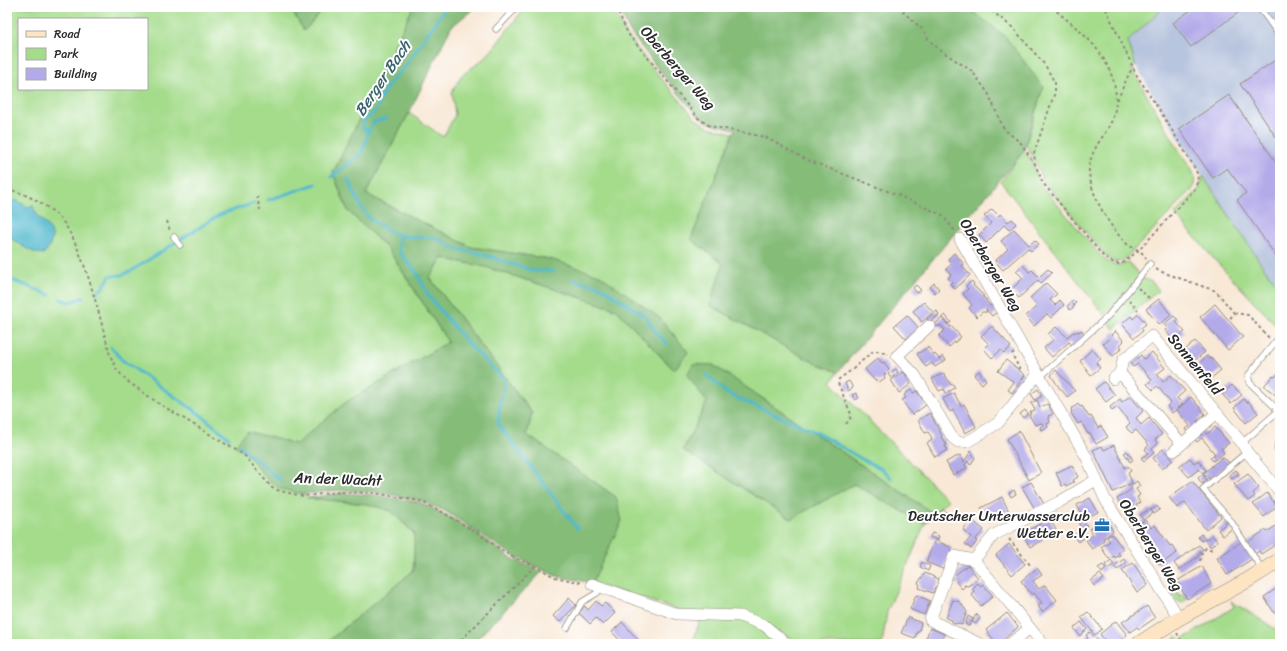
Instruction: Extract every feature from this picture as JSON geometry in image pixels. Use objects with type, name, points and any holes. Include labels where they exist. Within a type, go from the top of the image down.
[{"type":"street","name":"Oberberger Weg","points":[[960,239],[1087,458],[1105,499],[1178,624]]},
{"type":"street","points":[[929,326],[897,356],[915,376],[952,437],[958,442],[967,442],[998,423],[1039,375]]},
{"type":"street","name":"Sonnenfeld","points":[[1217,413],[1178,447],[1117,376],[1123,360],[1152,336],[1217,413],[1280,492]]},
{"type":"street","points":[[974,560],[994,535],[1059,502],[1096,480]]},
{"type":"street","points":[[980,644],[930,620],[954,556],[974,560],[1043,644]]},
{"type":"street","points":[[1139,644],[1178,624],[1280,560]]},
{"type":"street","points":[[596,585],[677,614],[740,616],[764,625],[787,644]]},
{"type":"street","points":[[1010,644],[1030,628]]},
{"type":"lane","points":[[496,29],[517,7]]},
{"type":"lane","points":[[1259,7],[1280,36]]},
{"type":"lane","points":[[174,237],[180,246]]},
{"type":"lane","points":[[1039,375],[1108,316],[1126,296],[1150,264]]},
{"type":"lane","points":[[1263,571],[1230,520],[1203,489],[1276,413],[1276,408],[1250,383],[1248,376],[1280,336]]},
{"type":"lane","points":[[567,628],[582,602],[597,593],[596,585]]},
{"type":"path","name":"Oberberger Weg","points":[[616,7],[628,34],[698,118],[710,126],[766,137],[805,159],[907,199],[942,215],[960,239]]},
{"type":"path","points":[[898,7],[923,30],[929,40],[940,50],[972,71],[988,93],[1005,130],[1021,143],[1035,164],[1043,182],[1103,256],[1118,264],[1139,250],[1194,190],[1198,176],[1168,122],[1148,93],[1133,67],[1105,7]]},
{"type":"path","points":[[987,7],[1013,28],[1045,65],[1056,83],[1056,92],[1034,153],[1035,164]]},
{"type":"path","points":[[1052,7],[1085,35],[1098,50],[1106,62],[1112,76],[1116,89],[1117,101]]},
{"type":"path","points":[[1133,67],[1125,80],[1109,126],[1091,159],[1089,173],[1094,192],[1103,213],[1111,225],[1127,243],[1133,248],[1139,250],[1150,264],[1159,271],[1216,291],[1234,312],[1248,315],[1266,334],[1272,345]]},
{"type":"path","name":"An der Wacht","points":[[7,189],[30,197],[44,205],[56,214],[68,228],[78,251],[110,355],[117,370],[127,381],[158,403],[244,455],[272,488],[302,496],[340,492],[375,493],[420,501],[450,516],[512,557],[535,566],[555,577],[596,585]]},
{"type":"path","points":[[257,196],[260,210]]},
{"type":"path","points":[[167,221],[168,229],[174,237]]},
{"type":"path","points":[[1142,291],[1149,298]]},
{"type":"path","points":[[1126,296],[1138,310]]},
{"type":"path","points":[[1229,320],[1234,312]]},
{"type":"path","points":[[846,424],[850,419],[851,414],[838,383],[839,379],[872,352],[877,351],[897,356]]},
{"type":"path","points":[[1002,530],[1031,566]]},
{"type":"path","points":[[1200,560],[1202,552],[1206,548],[1213,550]]},
{"type":"path","points":[[457,644],[535,566]]},
{"type":"path","points":[[1178,624],[1183,644]]},
{"type":"shaded area","points":[[1164,7],[1280,7],[1280,287],[1264,268],[1188,153],[1136,66],[1128,41]]},
{"type":"green space","points":[[7,7],[290,7],[304,31],[325,7],[413,7],[333,173],[348,211],[388,249],[448,342],[345,403],[296,444],[248,455],[265,477],[280,489],[305,494],[307,498],[367,504],[392,511],[415,535],[413,571],[325,644],[7,644]]},
{"type":"green space","points":[[290,7],[325,7],[304,31]]},
{"type":"green space","points":[[413,7],[476,7],[451,27],[409,113],[366,194],[471,247],[550,259],[600,275],[660,318],[688,352],[674,370],[616,309],[486,267],[442,258],[430,278],[532,413],[527,435],[616,497],[622,521],[592,583],[556,576],[514,556],[445,511],[420,500],[375,492],[339,490],[305,494],[280,489],[265,477],[248,455],[235,445],[247,431],[296,444],[345,403],[448,342],[388,249],[348,211],[333,173]]},
{"type":"green space","points":[[527,7],[612,7],[627,35],[696,119],[709,127],[733,133],[691,239],[723,264],[710,305],[809,360],[838,372],[831,382],[948,500],[934,514],[713,365],[707,402],[683,450],[791,519],[854,484],[925,524],[887,612],[882,644],[790,644],[766,624],[692,614],[592,583],[616,497],[527,435],[532,413],[430,278],[442,258],[486,267],[616,309],[674,370],[688,352],[550,259],[471,247],[366,194],[409,113],[443,137],[455,115],[452,92],[461,76],[482,60],[492,50],[523,10]]},
{"type":"green space","points":[[618,7],[967,7],[1005,36],[1043,87],[1023,152],[838,372],[809,360],[710,305],[723,264],[691,239],[735,129],[711,124],[699,117],[663,75],[630,32]]},
{"type":"green space","points":[[967,7],[1164,7],[1128,41],[1136,66],[1131,68],[1180,152],[1191,168],[1195,178],[1193,189],[1123,261],[1114,262],[1105,255],[1044,182],[1026,145],[1043,87]]},
{"type":"green space","points":[[1024,150],[1032,162],[1041,185],[1102,257],[1109,262],[1118,265],[1128,262],[1140,275],[1105,316],[1001,182]]},
{"type":"green space","points":[[1203,176],[1264,268],[1280,287],[1280,318],[1275,324],[1213,258],[1175,214],[1199,189]]},
{"type":"green space","points":[[1142,278],[1152,282],[1159,290],[1114,329],[1107,320]]},
{"type":"green space","points":[[693,364],[713,365],[934,514],[925,524],[854,484],[791,519],[683,450],[707,402],[687,375]]},
{"type":"green space","points":[[341,493],[374,495],[419,502],[444,514],[476,533],[511,558],[542,572],[472,644],[325,644],[414,570],[414,533],[391,511],[367,504],[307,498]]},
{"type":"green space","points":[[1178,582],[1180,586],[1176,589],[1180,596],[1184,594],[1187,599],[1182,603],[1176,600],[1168,590]]},
{"type":"green space","points":[[1231,601],[1280,632],[1280,644],[1167,644],[1178,636],[1180,641],[1234,607]]},
{"type":"green space","points":[[701,617],[739,618],[763,626],[785,644],[692,644]]},
{"type":"water","points":[[7,199],[18,201],[28,207],[33,205],[36,212],[48,227],[52,238],[50,245],[44,254],[39,254],[29,250],[7,236]]},
{"type":"building","points":[[1195,7],[1246,7],[1191,47],[1173,23]]},
{"type":"building","points":[[1280,57],[1280,138],[1278,140],[1240,84]]},
{"type":"building","points":[[1229,95],[1280,168],[1280,262],[1237,200],[1246,193],[1227,168],[1213,178],[1179,129]]},
{"type":"building","points":[[992,209],[1008,222],[1012,219],[1016,224],[1009,230],[1004,225],[986,243],[979,235],[991,223],[984,216]]},
{"type":"building","points":[[1014,229],[1029,245],[1035,240],[1039,244],[1031,251],[1028,248],[1003,270],[995,261],[1008,249],[1001,241]]},
{"type":"building","points":[[954,253],[964,264],[962,266],[970,275],[955,289],[950,284],[952,282],[948,278],[951,275],[946,269],[952,264],[948,259]]},
{"type":"building","points":[[1023,265],[1029,272],[1032,270],[1039,277],[1048,269],[1052,273],[1041,283],[1038,280],[1019,298],[1011,290],[1023,278],[1016,271]]},
{"type":"building","points":[[972,281],[974,284],[973,285],[984,296],[982,297],[986,299],[990,306],[992,305],[998,311],[992,316],[986,309],[987,312],[982,312],[977,317],[969,308],[972,305],[963,294],[968,289],[966,286]]},
{"type":"building","points":[[934,283],[939,289],[935,293],[930,287]]},
{"type":"building","points":[[1046,283],[1057,294],[1050,300],[1055,305],[1060,300],[1064,305],[1051,318],[1047,314],[1034,326],[1026,316],[1037,306],[1030,298]]},
{"type":"building","points":[[916,285],[921,290],[917,293],[913,288]]},
{"type":"building","points":[[1159,299],[1171,315],[1159,325],[1146,309]]},
{"type":"building","points":[[1074,300],[1076,303],[1073,305],[1075,306],[1070,310],[1067,306]]},
{"type":"building","points":[[924,302],[933,312],[922,322],[913,311]]},
{"type":"building","points":[[1215,304],[1243,337],[1228,350],[1200,317]]},
{"type":"building","points":[[937,311],[939,315],[930,322],[927,319]]},
{"type":"building","points":[[1138,314],[1146,324],[1141,328],[1143,331],[1134,338],[1122,324],[1131,316],[1133,319]]},
{"type":"building","points":[[907,315],[919,328],[906,339],[894,326]]},
{"type":"building","points":[[945,315],[951,322],[948,324],[942,317]]},
{"type":"building","points":[[1174,316],[1178,320],[1176,322],[1185,332],[1174,341],[1165,330],[1167,328],[1164,324]]},
{"type":"building","points":[[942,318],[961,337],[949,347],[939,336],[945,330],[940,325],[938,327],[935,324]]},
{"type":"building","points":[[992,326],[1011,347],[1004,353],[1001,350],[992,358],[984,349],[989,344],[981,336]]},
{"type":"building","points":[[1056,327],[1067,337],[1074,332],[1079,332],[1081,330],[1084,333],[1082,336],[1083,337],[1073,346],[1069,342],[1052,357],[1044,348],[1053,340],[1048,334]]},
{"type":"building","points":[[1115,331],[1124,341],[1120,345],[1122,348],[1113,356],[1103,344]]},
{"type":"building","points":[[1195,341],[1205,352],[1194,361],[1185,350]]},
{"type":"building","points":[[928,347],[939,359],[943,356],[946,360],[935,367],[932,363],[926,367],[917,354]]},
{"type":"building","points":[[1092,349],[1101,359],[1096,363],[1100,368],[1091,375],[1080,361]]},
{"type":"building","points":[[1152,352],[1165,368],[1157,374],[1163,382],[1171,375],[1185,391],[1177,398],[1183,404],[1172,413],[1167,406],[1171,403],[1157,386],[1153,390],[1147,384],[1152,380],[1138,364],[1133,367],[1131,364],[1141,355],[1144,359]]},
{"type":"building","points":[[1207,356],[1210,359],[1211,358],[1221,370],[1210,379],[1197,365]]},
{"type":"building","points":[[878,358],[882,363],[884,362],[889,370],[884,375],[885,378],[879,382],[877,380],[875,381],[865,369]]},
{"type":"building","points":[[1006,360],[1025,375],[1012,393],[1008,390],[1014,382],[998,371]]},
{"type":"building","points":[[896,369],[898,373],[891,378],[888,374]]},
{"type":"building","points":[[1056,370],[1075,391],[1067,397],[1051,375]]},
{"type":"building","points":[[979,371],[986,380],[982,384],[974,375]]},
{"type":"building","points":[[1280,371],[1280,393],[1277,396],[1264,386]]},
{"type":"building","points":[[904,372],[911,384],[899,393],[891,380]]},
{"type":"building","points":[[944,373],[951,385],[953,384],[955,388],[946,393],[944,389],[939,391],[932,379]]},
{"type":"building","points":[[849,381],[853,388],[848,391],[845,383]]},
{"type":"building","points":[[1104,382],[1115,395],[1106,402],[1095,389]]},
{"type":"building","points":[[1232,385],[1242,395],[1231,404],[1222,394]]},
{"type":"building","points":[[1038,389],[1042,396],[1035,400],[1031,394]]},
{"type":"building","points":[[911,390],[913,393],[917,391],[926,405],[912,415],[902,400],[906,398],[904,395]]},
{"type":"building","points":[[856,393],[859,398],[855,400],[852,395]]},
{"type":"building","points":[[954,393],[961,406],[964,404],[976,427],[965,433],[953,410],[950,412],[943,399]]},
{"type":"building","points":[[1130,396],[1143,411],[1136,418],[1141,425],[1149,418],[1162,434],[1155,440],[1158,444],[1152,449],[1154,453],[1144,461],[1141,458],[1148,453],[1145,449],[1149,445],[1136,430],[1132,433],[1128,430],[1126,427],[1130,423],[1117,407],[1112,411],[1110,407],[1120,399],[1122,402]]},
{"type":"building","points":[[1191,397],[1205,414],[1197,421],[1199,424],[1189,433],[1186,429],[1190,426],[1177,410]]},
{"type":"building","points":[[1244,399],[1247,403],[1248,401],[1258,413],[1246,423],[1234,408]]},
{"type":"building","points":[[1037,400],[1040,407],[1048,404],[1053,414],[1048,416],[1050,422],[1047,424],[1048,427],[1041,430],[1040,427],[1043,425],[1042,423],[1035,425],[1029,415],[1031,414],[1030,412],[1035,410],[1031,403]]},
{"type":"building","points":[[1078,404],[1080,407],[1082,406],[1089,417],[1091,416],[1098,428],[1101,426],[1108,437],[1096,444],[1090,433],[1088,434],[1081,422],[1078,424],[1071,413],[1071,409]]},
{"type":"building","points":[[1025,410],[1028,414],[1023,418],[1020,414]]},
{"type":"building","points":[[930,413],[942,436],[941,437],[947,445],[945,445],[947,450],[935,457],[927,443],[932,440],[931,436],[928,432],[925,433],[918,420]]},
{"type":"building","points":[[1215,427],[1229,443],[1221,449],[1224,453],[1213,461],[1210,458],[1215,454],[1202,438],[1197,442],[1194,439],[1204,430],[1207,434]]},
{"type":"building","points":[[1019,431],[1041,473],[1029,480],[1007,439]]},
{"type":"building","points":[[1280,439],[1280,455],[1274,450],[1275,443]]},
{"type":"building","points":[[1114,445],[1125,468],[1128,466],[1131,471],[1128,473],[1132,483],[1113,492],[1093,450],[1102,446],[1104,450]]},
{"type":"building","points":[[1163,449],[1173,460],[1162,469],[1153,458]]},
{"type":"building","points":[[971,451],[975,458],[970,465],[968,461],[965,465],[967,468],[953,475],[946,462],[960,455],[964,462]]},
{"type":"building","points":[[1127,451],[1133,460],[1130,462],[1124,453]]},
{"type":"building","points":[[1222,457],[1230,463],[1210,479],[1203,474]]},
{"type":"building","points":[[1190,458],[1194,463],[1198,460],[1206,470],[1203,473],[1199,469],[1189,477],[1179,466]]},
{"type":"building","points":[[1072,465],[1078,477],[1073,480],[1074,482],[1066,486],[1065,484],[1062,486],[1056,473]]},
{"type":"building","points":[[1236,470],[1239,474],[1232,479],[1229,475]]},
{"type":"building","points":[[1202,474],[1207,480],[1202,484],[1198,478]]},
{"type":"building","points":[[1248,474],[1259,488],[1253,493],[1255,496],[1248,501],[1234,484]]},
{"type":"building","points":[[1137,481],[1140,486],[1136,489],[1140,495],[1137,497],[1140,503],[1127,514],[1117,499],[1132,489],[1130,486]]},
{"type":"building","points":[[1192,481],[1221,517],[1206,530],[1185,502],[1177,508],[1169,497]]},
{"type":"building","points":[[1031,482],[1044,504],[1035,509],[1022,487]]},
{"type":"building","points":[[1014,490],[1016,494],[1011,497],[1009,493]]},
{"type":"building","points":[[1267,493],[1277,506],[1264,517],[1253,504]]},
{"type":"building","points":[[1002,497],[1010,514],[997,518],[994,513],[986,517],[981,508]]},
{"type":"building","points":[[1090,498],[1098,512],[1084,519],[1077,505]]},
{"type":"building","points":[[1157,506],[1160,510],[1154,514],[1151,510]]},
{"type":"building","points":[[943,509],[946,512],[940,520],[936,517]]},
{"type":"building","points":[[1150,509],[1153,513],[1143,520],[1140,515]]},
{"type":"building","points":[[971,519],[984,530],[975,540],[977,541],[971,549],[965,544],[971,537],[963,530]]},
{"type":"building","points":[[1050,519],[1056,530],[1041,538],[1043,540],[1030,547],[1022,533]]},
{"type":"building","points":[[1103,519],[1108,527],[1110,526],[1113,531],[1103,539],[1104,541],[1092,549],[1086,540],[1093,535],[1089,529]]},
{"type":"building","points":[[1145,520],[1151,528],[1155,525],[1177,553],[1159,565],[1151,553],[1156,549],[1148,536],[1142,540],[1134,527]]},
{"type":"building","points":[[1084,521],[1087,526],[1082,530],[1079,524]]},
{"type":"building","points":[[1228,522],[1233,528],[1223,536],[1218,530]]},
{"type":"building","points":[[1280,523],[1280,544],[1275,545],[1261,554],[1259,551],[1255,554],[1247,543],[1265,530],[1267,532]]},
{"type":"building","points":[[1082,530],[1087,536],[1078,542],[1073,536]]},
{"type":"building","points":[[932,533],[939,536],[938,540],[930,537]]},
{"type":"building","points":[[1112,534],[1123,549],[1118,553],[1120,555],[1109,559],[1101,547],[1110,541],[1107,537]]},
{"type":"building","points":[[1201,534],[1205,539],[1201,541],[1198,537]]},
{"type":"building","points":[[1212,535],[1217,541],[1211,547],[1205,540]]},
{"type":"building","points":[[935,540],[952,548],[943,569],[926,562]]},
{"type":"building","points":[[1241,542],[1252,559],[1227,575],[1217,558]]},
{"type":"building","points":[[1009,544],[1025,564],[1012,575],[996,555]]},
{"type":"building","points":[[1199,545],[1203,549],[1198,554],[1199,556],[1179,570],[1174,563]]},
{"type":"building","points":[[1124,559],[1126,563],[1117,570],[1114,566]]},
{"type":"building","points":[[1111,560],[1114,564],[1108,569],[1105,565]]},
{"type":"building","points":[[922,562],[930,566],[928,571],[920,567]]},
{"type":"building","points":[[1133,563],[1148,585],[1137,593],[1122,570]]},
{"type":"building","points":[[968,565],[978,578],[968,586],[964,585],[965,586],[962,589],[956,582],[959,580],[955,575]]},
{"type":"building","points":[[1103,565],[1106,569],[1102,573],[1098,568]]},
{"type":"building","points":[[1202,566],[1211,584],[1187,599],[1177,581]]},
{"type":"building","points":[[1037,568],[1042,575],[1033,581],[1039,589],[1045,585],[1057,600],[1042,612],[1038,606],[1042,603],[1034,593],[1032,595],[1021,581]]},
{"type":"building","points":[[925,573],[939,579],[933,593],[919,588],[920,585],[918,583]]},
{"type":"building","points":[[1100,574],[1104,579],[1094,586],[1091,581]]},
{"type":"building","points":[[978,583],[981,586],[983,584],[993,596],[981,606],[971,594],[974,591],[972,589]]},
{"type":"building","points":[[1280,586],[1280,611],[1275,614],[1264,597]]},
{"type":"building","points":[[916,595],[930,601],[924,615],[910,609]]},
{"type":"building","points":[[569,598],[576,605],[560,622],[553,616]]},
{"type":"building","points":[[953,600],[960,602],[967,612],[962,625],[957,623],[955,624],[952,620],[946,618]]},
{"type":"building","points":[[596,601],[601,606],[605,603],[615,613],[603,625],[596,618],[590,624],[579,613],[585,606],[588,610]]},
{"type":"building","points":[[1147,606],[1155,618],[1139,629],[1137,627],[1130,632],[1122,622]]},
{"type":"building","points":[[1088,612],[1102,629],[1095,635],[1081,617]]},
{"type":"building","points":[[1007,613],[1018,627],[997,644],[986,630]]},
{"type":"building","points":[[976,614],[980,618],[976,624],[972,622]]},
{"type":"building","points":[[968,616],[973,619],[969,626],[965,624]]},
{"type":"building","points":[[908,617],[921,623],[915,638],[901,633]]},
{"type":"building","points":[[1116,621],[1127,635],[1115,644],[1108,644],[1100,634]]},
{"type":"building","points":[[622,622],[640,642],[638,644],[623,644],[612,632]]},
{"type":"building","points":[[1081,622],[1087,629],[1080,636],[1074,628]]},
{"type":"building","points":[[930,628],[944,634],[941,641],[946,642],[945,644],[932,644],[925,641]]},
{"type":"building","points":[[1090,632],[1101,644],[1082,644],[1088,638],[1086,635]]},
{"type":"building","points":[[951,639],[964,644],[949,644]]},
{"type":"waterway","name":"Berger Bach","points":[[331,177],[360,155],[368,132],[363,128],[363,121],[375,111],[385,90],[404,68],[446,7]]},
{"type":"waterway","points":[[368,132],[374,122],[386,119]]},
{"type":"waterway","points":[[348,179],[362,209],[370,219],[393,233],[402,236],[436,238],[456,249],[478,253],[534,271],[554,271]]},
{"type":"waterway","name":"Berger Bach","points":[[268,200],[316,184]]},
{"type":"waterway","name":"Berger Bach","points":[[97,292],[103,288],[110,276],[122,275],[131,271],[219,215],[254,203]]},
{"type":"waterway","points":[[402,236],[398,244],[399,251],[417,273],[428,295],[468,344],[502,377],[505,387],[500,403],[498,424],[577,528]]},
{"type":"waterway","name":"Berger Bach","points":[[7,278],[50,295]]},
{"type":"waterway","points":[[573,280],[600,286],[645,316],[658,335],[668,344]]},
{"type":"waterway","name":"Berger Bach","points":[[60,299],[70,302],[84,297]]},
{"type":"waterway","points":[[111,347],[122,360],[201,415],[229,438]]},
{"type":"waterway","points":[[706,375],[728,394],[818,433],[882,469],[891,478]]},
{"type":"waterway","points":[[240,446],[280,480]]},
{"type":"place","name":"Deutscher Unterwasserclub Wetter e.V.","points":[[1102,525]]}]
